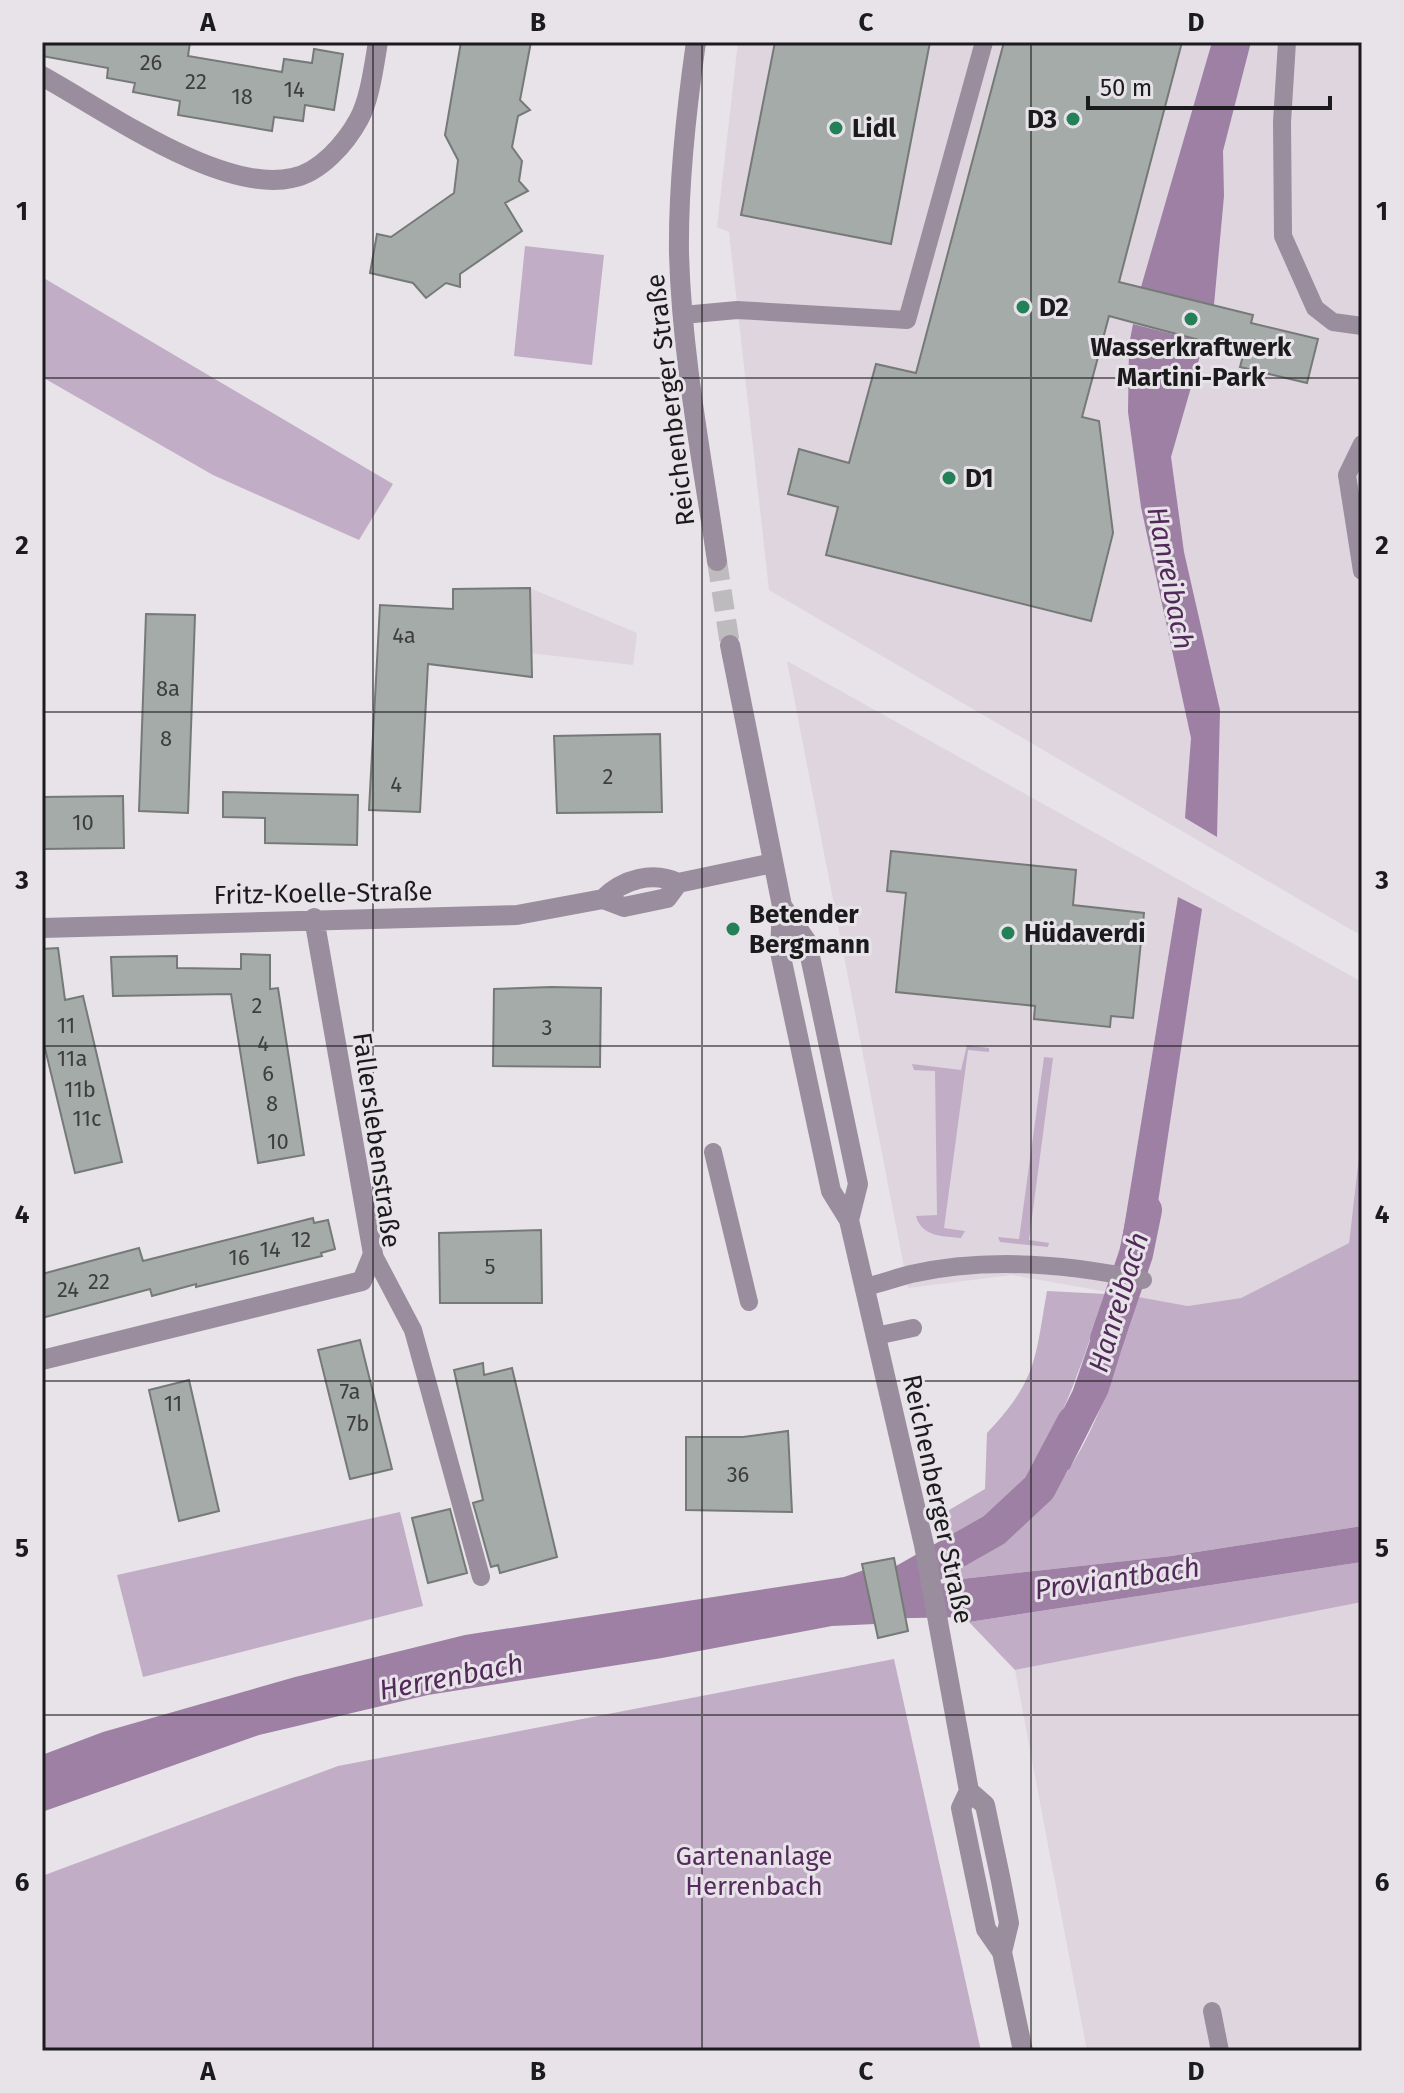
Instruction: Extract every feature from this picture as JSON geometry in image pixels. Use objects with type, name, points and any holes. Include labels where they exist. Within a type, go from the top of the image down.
[{"type":"street","points":[[42,76],[203,166],[255,179],[293,178],[330,157],[360,118],[378,42]]},
{"type":"street","name":"Reichenberger Straße","points":[[696,42],[681,183],[683,315],[692,411],[717,561]]},
{"type":"street","name":"Reichenberger Straße","points":[[730,645],[782,906],[779,948],[831,1191],[849,1220],[924,1545],[969,1791],[961,1808],[986,1929],[1002,1952],[1023,2051]]},
{"type":"street","name":"Fritz-Koelle-Straße","points":[[42,928],[314,918],[517,915],[603,899],[618,884],[662,876],[678,883],[773,863]]},
{"type":"street","name":"Reichenberger Straße","points":[[782,906],[808,947],[858,1184],[849,1220]]},
{"type":"street","name":"Fallerslebenstraße","points":[[42,1360],[362,1281],[373,1254],[314,918]]},
{"type":"lane","points":[[683,315],[737,310],[907,320],[984,42]]},
{"type":"lane","points":[[1287,42],[1282,122],[1283,236],[1315,308],[1333,322],[1362,326]]},
{"type":"lane","points":[[1362,444],[1347,475],[1362,571]]},
{"type":"lane","points":[[713,1152],[749,1302]]},
{"type":"lane","points":[[373,1254],[413,1330],[481,1577]]},
{"type":"lane","points":[[864,1287],[909,1274],[978,1266],[1065,1267],[1143,1280]]},
{"type":"lane","points":[[876,1336],[913,1328]]},
{"type":"lane","points":[[1212,2011],[1220,2051]]},
{"type":"shaded area","points":[[738,42],[1362,42],[1362,936],[769,590],[729,232],[717,227]]},
{"type":"shaded area","points":[[530,588],[637,633],[633,665],[469,646],[530,610]]},
{"type":"shaded area","points":[[787,661],[1362,982],[1362,1131],[1349,1243],[1241,1298],[1188,1306],[1012,1275],[908,1288]]},
{"type":"shaded area","points":[[1362,1602],[1362,2051],[1087,2051],[1015,1670]]},
{"type":"green space","points":[[525,246],[604,255],[592,365],[514,356]]},
{"type":"green space","points":[[42,277],[393,484],[359,540],[213,475],[42,377]]},
{"type":"green space","points":[[967,1045],[989,1048],[989,1052],[968,1050],[944,1228],[965,1231],[961,1238],[928,1232],[916,1216],[937,1215],[935,1071],[914,1070],[912,1064],[961,1070]]},
{"type":"green space","points":[[1044,1057],[1053,1058],[1029,1240],[1049,1243],[1048,1247],[1000,1242],[998,1237],[1019,1239]]},
{"type":"green space","points":[[1362,1131],[1362,1526],[1171,1556],[961,1579],[958,1565],[998,1541],[1031,1515],[1079,1453],[1111,1380],[1138,1297],[1188,1306],[1241,1298],[1349,1243]]},
{"type":"green space","points":[[1047,1291],[1106,1294],[1061,1414],[1025,1481],[1001,1506],[952,1538],[949,1510],[985,1489],[987,1433],[1025,1383],[1036,1352]]},
{"type":"green space","points":[[400,1512],[423,1606],[143,1677],[117,1575]]},
{"type":"green space","points":[[1362,1562],[1362,1602],[1015,1670],[969,1622]]},
{"type":"green space","name":"Gartenanlage Herrenbach","points":[[894,1659],[981,2051],[42,2051],[42,1876],[338,1766]]},
{"type":"water","points":[[1212,42],[1251,42],[1223,151],[1224,196],[1214,305],[1141,287]]},
{"type":"water","points":[[1133,324],[1204,342],[1171,457],[1184,552],[1220,710],[1217,837],[1185,818],[1191,738],[1141,507],[1128,412],[1129,345]]},
{"type":"water","points":[[1178,897],[1202,909],[1150,1256],[1120,1252]]},
{"type":"water","points":[[1106,1294],[1138,1297],[1108,1393],[1069,1470],[1041,1454],[1073,1390]]},
{"type":"water","points":[[1026,1481],[1053,1495],[1000,1544],[958,1565],[952,1538],[994,1511]]},
{"type":"water","points":[[1362,1526],[1362,1562],[969,1622],[961,1579],[1171,1556]]},
{"type":"water","name":"Herrenbach","points":[[864,1570],[875,1624],[832,1626],[662,1658],[428,1695],[259,1735],[42,1812],[42,1755],[103,1732],[295,1677],[465,1635],[844,1577]]},
{"type":"building","points":[[42,42],[190,42],[188,56],[282,72],[284,59],[312,63],[314,49],[343,54],[334,110],[305,105],[303,121],[274,117],[272,131],[178,115],[180,101],[133,92],[135,83],[107,78],[108,68],[42,56]]},
{"type":"building","points":[[461,42],[531,42],[520,100],[530,110],[518,116],[512,147],[522,161],[519,181],[528,191],[505,203],[522,231],[460,274],[460,287],[446,283],[426,298],[413,283],[370,273],[377,234],[391,237],[454,193],[458,160],[445,135]]},
{"type":"building","name":"Lidl","points":[[775,42],[930,42],[891,244],[741,215]]},
{"type":"building","points":[[1004,42],[1182,42],[1119,282],[1253,315],[1251,323],[1318,339],[1307,383],[1240,367],[1244,352],[1109,316],[1082,417],[1099,421],[1113,533],[1091,621],[826,555],[838,507],[788,494],[799,449],[849,463],[876,364],[916,373]]},
{"type":"building","points":[[530,588],[532,677],[428,664],[420,812],[369,810],[380,605],[453,609],[453,589]]},
{"type":"building","points":[[146,614],[195,615],[188,813],[139,811]]},
{"type":"building","points":[[660,734],[662,812],[557,813],[554,736]]},
{"type":"building","points":[[223,792],[358,795],[357,845],[265,843],[265,818],[223,817]]},
{"type":"building","points":[[123,796],[124,848],[42,849],[42,797]]},
{"type":"building","points":[[891,851],[1076,870],[1073,905],[1144,913],[1133,1018],[1111,1016],[1110,1027],[1034,1019],[1035,1006],[896,992],[906,893],[887,891]]},
{"type":"building","points":[[58,948],[65,1000],[83,996],[122,1162],[75,1173],[42,1036],[42,949]]},
{"type":"building","points":[[241,954],[270,955],[270,989],[278,988],[304,1155],[258,1163],[231,994],[113,996],[111,957],[177,956],[177,968],[241,969]]},
{"type":"building","points":[[601,988],[600,1067],[493,1066],[494,989]]},
{"type":"building","points":[[313,1218],[314,1223],[328,1220],[335,1249],[321,1253],[322,1256],[152,1296],[150,1289],[42,1318],[42,1274],[139,1248],[143,1261]]},
{"type":"building","points":[[541,1230],[542,1303],[440,1303],[439,1233]]},
{"type":"building","points":[[360,1340],[392,1469],[350,1479],[318,1350]]},
{"type":"building","points":[[483,1363],[484,1375],[512,1368],[557,1557],[500,1573],[498,1565],[491,1567],[473,1503],[483,1500],[454,1370]]},
{"type":"building","points":[[189,1380],[219,1511],[179,1521],[149,1390]]},
{"type":"building","points":[[788,1431],[792,1512],[686,1510],[686,1437],[743,1437]]},
{"type":"building","points":[[450,1509],[467,1573],[428,1583],[412,1518]]},
{"type":"building","points":[[894,1558],[908,1631],[878,1638],[862,1564]]},
{"type":"waterway","name":"Hanreibach","points":[[1107,1339],[1136,1254],[1145,1210]]},
{"type":"waterway","name":"Hanreibach","points":[[874,1598],[994,1530],[1039,1488],[1074,1422]]},
{"type":"waterway","name":"Proviantbach","points":[[859,1602],[965,1600],[1009,1594]]},
{"type":"tunnel","points":[[717,561],[730,645]]},
{"type":"place","name":"D3","points":[[1073,119]]},
{"type":"place","name":"Lidl","points":[[836,128]]},
{"type":"place","name":"D2","points":[[1023,307]]},
{"type":"place","name":"Wasserkraftwerk Martini-Park","points":[[1191,319]]},
{"type":"place","name":"D1","points":[[949,478]]},
{"type":"place","name":"Betender Bergmann","points":[[733,929]]},
{"type":"place","name":"Hüdaverdi","points":[[1008,933]]}]
